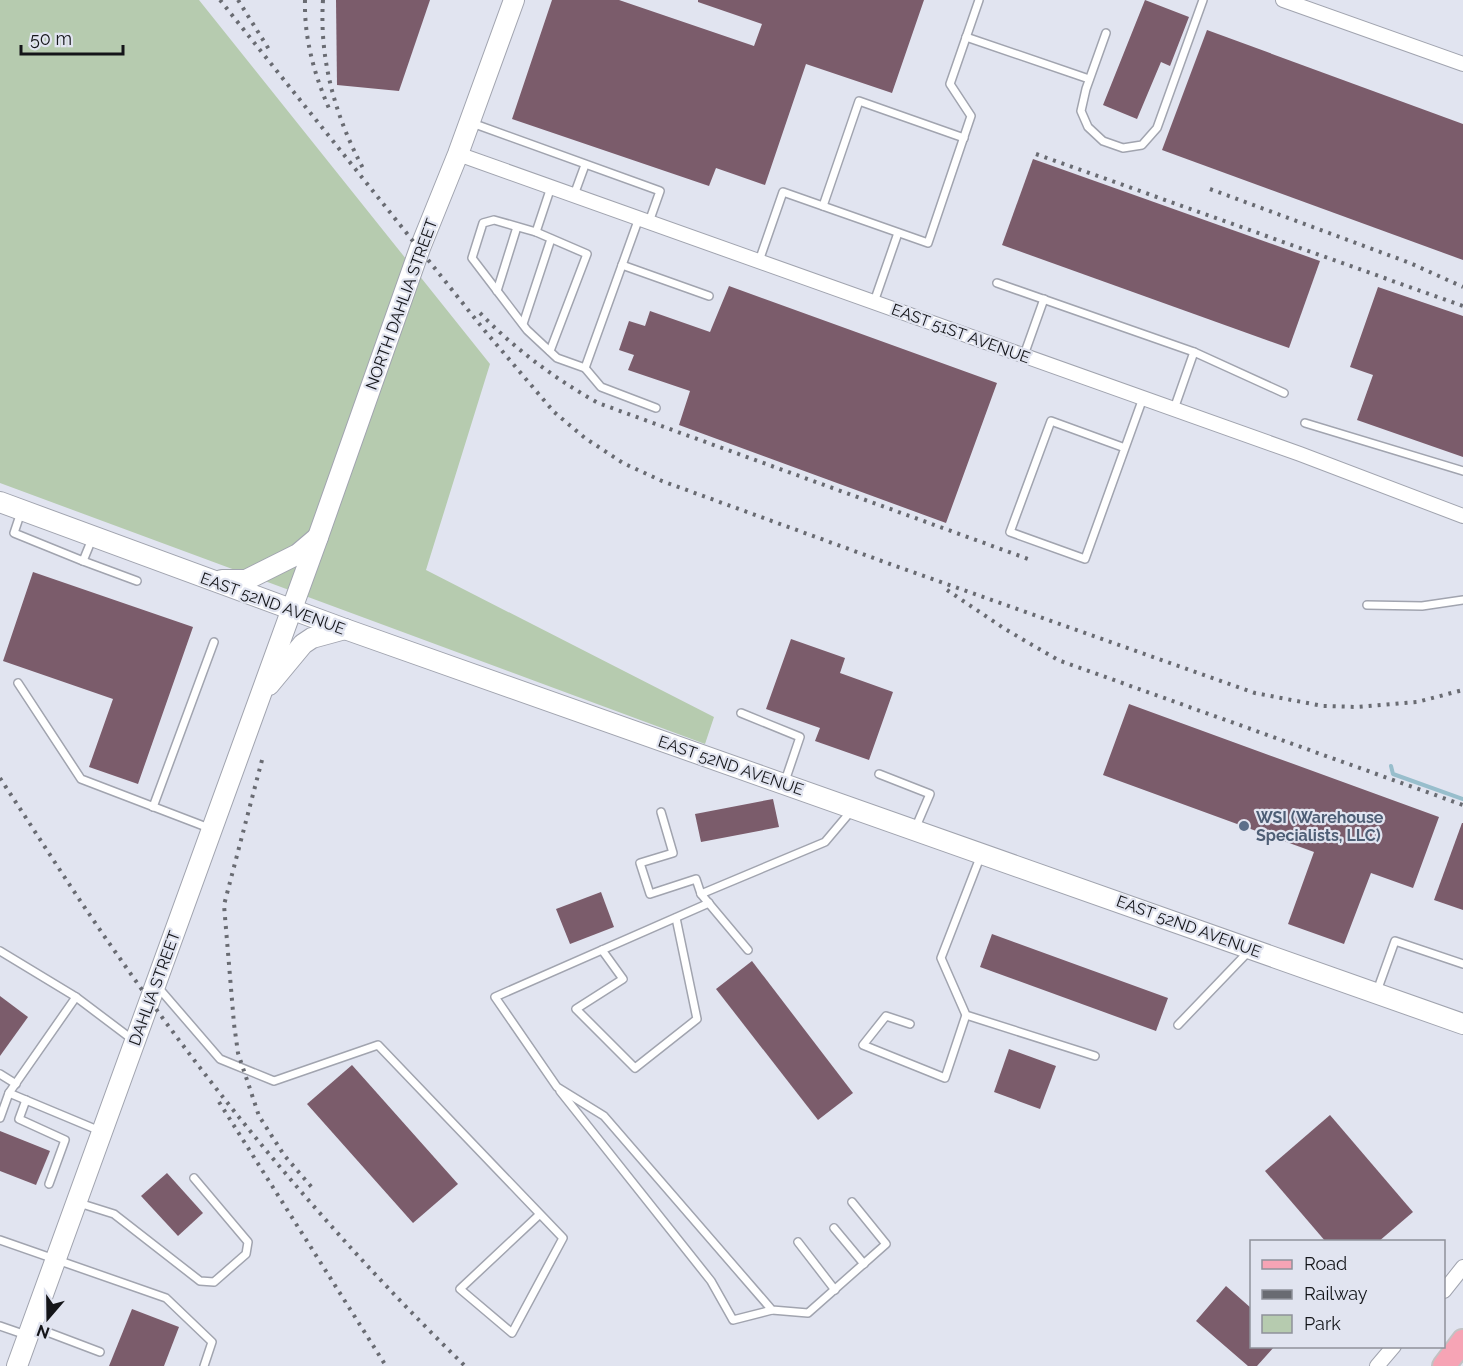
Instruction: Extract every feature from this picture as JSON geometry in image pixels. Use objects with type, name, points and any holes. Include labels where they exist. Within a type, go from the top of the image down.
[{"type":"main road","points":[[1444,1366],[1463,1341]]},
{"type":"street","name":"NORTH DAHLIA STREET","points":[[291,610],[420,249],[458,154],[514,0]]},
{"type":"street","points":[[1283,0],[1463,64]]},
{"type":"street","name":"EAST 51ST AVENUE","points":[[458,154],[1300,454],[1463,516]]},
{"type":"street","name":"EAST 52ND AVENUE","points":[[0,502],[291,610],[1463,1024]]},
{"type":"street","points":[[202,577],[236,582],[246,580],[298,554],[318,537]]},
{"type":"street","name":"DAHLIA STREET","points":[[20,1365],[30,1331],[291,610]]},
{"type":"street","points":[[254,711],[267,688],[303,644],[312,638],[345,629]]},
{"type":"street","points":[[1445,1288],[1463,1267]]},
{"type":"street","points":[[1377,1366],[1393,1348]]},
{"type":"lane","points":[[759,261],[783,192],[928,243],[971,116],[950,84],[979,0]]},
{"type":"lane","points":[[1106,33],[1089,79],[1082,111],[1088,127],[1103,141],[1123,148],[1142,145],[1157,128],[1203,0]]},
{"type":"lane","points":[[966,37],[1089,79]]},
{"type":"lane","points":[[823,206],[859,101],[964,138]]},
{"type":"lane","points":[[470,122],[660,191],[622,265],[585,368]]},
{"type":"lane","points":[[574,195],[585,165]]},
{"type":"lane","points":[[536,232],[551,187]]},
{"type":"lane","points":[[550,351],[587,254],[536,232],[494,220],[483,223],[472,258],[523,324],[550,351],[557,358],[585,368],[602,387],[656,408]]},
{"type":"lane","points":[[497,291],[517,227]]},
{"type":"lane","points":[[874,302],[898,233]]},
{"type":"lane","points":[[523,324],[551,239]]},
{"type":"lane","points":[[622,265],[709,296]]},
{"type":"lane","points":[[997,283],[1194,352],[1284,393]]},
{"type":"lane","points":[[1024,355],[1044,299]]},
{"type":"lane","points":[[1174,409],[1194,352]]},
{"type":"lane","points":[[1125,448],[1051,421],[1010,532],[1085,559],[1125,448],[1143,398]]},
{"type":"lane","points":[[1305,423],[1463,471]]},
{"type":"lane","points":[[22,510],[14,533],[137,581]]},
{"type":"lane","points":[[83,561],[93,537]]},
{"type":"lane","points":[[1367,605],[1422,606],[1463,600]]},
{"type":"lane","points":[[153,807],[214,642]]},
{"type":"lane","points":[[18,683],[81,779],[212,829]]},
{"type":"lane","points":[[741,712],[800,737],[784,783]]},
{"type":"lane","points":[[879,774],[930,794],[915,829]]},
{"type":"lane","points":[[701,894],[825,842],[853,808]]},
{"type":"lane","points":[[661,812],[673,853],[640,863],[650,894],[696,879],[701,894],[748,950]]},
{"type":"lane","points":[[910,1024],[886,1017],[863,1045],[945,1078],[966,1015],[941,958],[981,853]]},
{"type":"lane","points":[[709,903],[495,997],[557,1088],[711,1281],[733,1320],[772,1310],[808,1313],[886,1244],[852,1202]]},
{"type":"lane","points":[[602,950],[623,979],[576,1009],[635,1068],[697,1019],[676,918]]},
{"type":"lane","points":[[1376,993],[1395,941],[1463,964]]},
{"type":"lane","points":[[1178,1025],[1252,948]]},
{"type":"lane","points":[[0,951],[76,997],[135,1041]]},
{"type":"lane","points":[[156,984],[220,1059],[274,1081],[378,1045],[540,1214],[563,1238],[512,1333],[460,1289],[540,1214]]},
{"type":"lane","points":[[0,1118],[9,1093],[76,997]]},
{"type":"lane","points":[[966,1015],[1095,1056]]},
{"type":"lane","points":[[0,1074],[16,1084]]},
{"type":"lane","points":[[557,1088],[604,1116],[772,1310]]},
{"type":"lane","points":[[9,1093],[102,1132]]},
{"type":"lane","points":[[26,1100],[19,1119],[65,1140],[49,1184]]},
{"type":"lane","points":[[77,1202],[114,1214],[200,1281],[214,1282],[246,1254],[248,1242],[194,1178]]},
{"type":"lane","points":[[834,1228],[864,1264]]},
{"type":"lane","points":[[0,1240],[166,1298],[212,1342],[204,1366]]},
{"type":"lane","points":[[798,1242],[835,1290]]},
{"type":"lane","points":[[0,1326],[30,1331],[100,1352]]},
{"type":"green space","points":[[0,0],[199,0],[490,364],[426,570],[714,717],[705,744],[0,483]]},
{"type":"building","points":[[336,0],[430,0],[399,91],[337,85]]},
{"type":"building","points":[[552,0],[619,0],[754,46],[762,24],[698,2],[698,0],[924,0],[892,93],[806,64],[765,185],[716,168],[709,186],[512,119]]},
{"type":"building","points":[[1145,0],[1189,17],[1170,66],[1161,62],[1137,119],[1103,105]]},
{"type":"building","points":[[1207,30],[1463,124],[1463,260],[1162,150]]},
{"type":"building","points":[[1033,159],[1320,261],[1289,348],[1002,245]]},
{"type":"building","points":[[729,286],[997,383],[946,523],[679,425],[690,391],[628,370],[634,355],[619,350],[629,321],[645,326],[650,311],[710,332]]},
{"type":"building","points":[[1378,287],[1463,316],[1463,457],[1357,420],[1373,375],[1350,367]]},
{"type":"building","points":[[33,572],[193,627],[138,784],[89,767],[113,699],[3,661]]},
{"type":"building","points":[[791,639],[845,658],[840,673],[893,692],[869,760],[815,741],[820,728],[766,709]]},
{"type":"building","points":[[1129,704],[1439,817],[1413,888],[1371,873],[1344,944],[1288,924],[1314,852],[1103,775]]},
{"type":"building","points":[[773,799],[779,827],[701,842],[695,814]]},
{"type":"building","points":[[1463,823],[1463,910],[1434,900]]},
{"type":"building","points":[[601,892],[614,927],[570,944],[556,909]]},
{"type":"building","points":[[992,934],[1168,998],[1156,1031],[980,967]]},
{"type":"building","points":[[752,961],[853,1093],[818,1120],[716,989]]},
{"type":"building","points":[[0,996],[28,1017],[0,1056]]},
{"type":"building","points":[[1009,1049],[1056,1066],[1040,1109],[994,1092]]},
{"type":"building","points":[[352,1065],[458,1184],[413,1223],[307,1104]]},
{"type":"building","points":[[1330,1115],[1413,1212],[1380,1240],[1324,1240],[1265,1171]]},
{"type":"building","points":[[0,1131],[50,1151],[36,1185],[0,1171]]},
{"type":"building","points":[[167,1173],[203,1213],[178,1236],[141,1196]]},
{"type":"building","points":[[1226,1286],[1250,1307],[1250,1348],[1273,1348],[1257,1366],[1248,1366],[1196,1321]]},
{"type":"building","points":[[132,1309],[179,1327],[164,1366],[109,1366]]},
{"type":"waterway","points":[[1391,766],[1393,774],[1463,799]]},
{"type":"railway","points":[[220,0],[485,331],[554,412],[585,438],[623,463],[662,481],[890,564],[1255,693],[1323,706],[1358,707],[1417,702],[1463,690]]},
{"type":"railway","points":[[238,0],[270,51]]},
{"type":"railway","points":[[305,0],[306,29],[312,58],[331,113]]},
{"type":"railway","points":[[323,0],[324,45],[332,89],[346,131],[365,172]]},
{"type":"railway","points":[[1036,154],[1463,306]]},
{"type":"railway","points":[[1210,189],[1410,263],[1463,287]]},
{"type":"railway","points":[[480,313],[536,362],[566,384],[598,403],[1031,560]]},
{"type":"railway","points":[[947,590],[1005,629],[1058,660],[1463,805]]},
{"type":"railway","points":[[262,760],[224,905],[234,1024],[238,1053],[259,1116],[284,1155],[315,1191]]},
{"type":"railway","points":[[0,778],[121,960],[241,1120],[327,1222],[465,1366]]},
{"type":"railway","points":[[219,1102],[386,1366]]},
{"type":"place","name":"WSI (Warehouse Specialists, LLC)","points":[[1244,826]]}]
